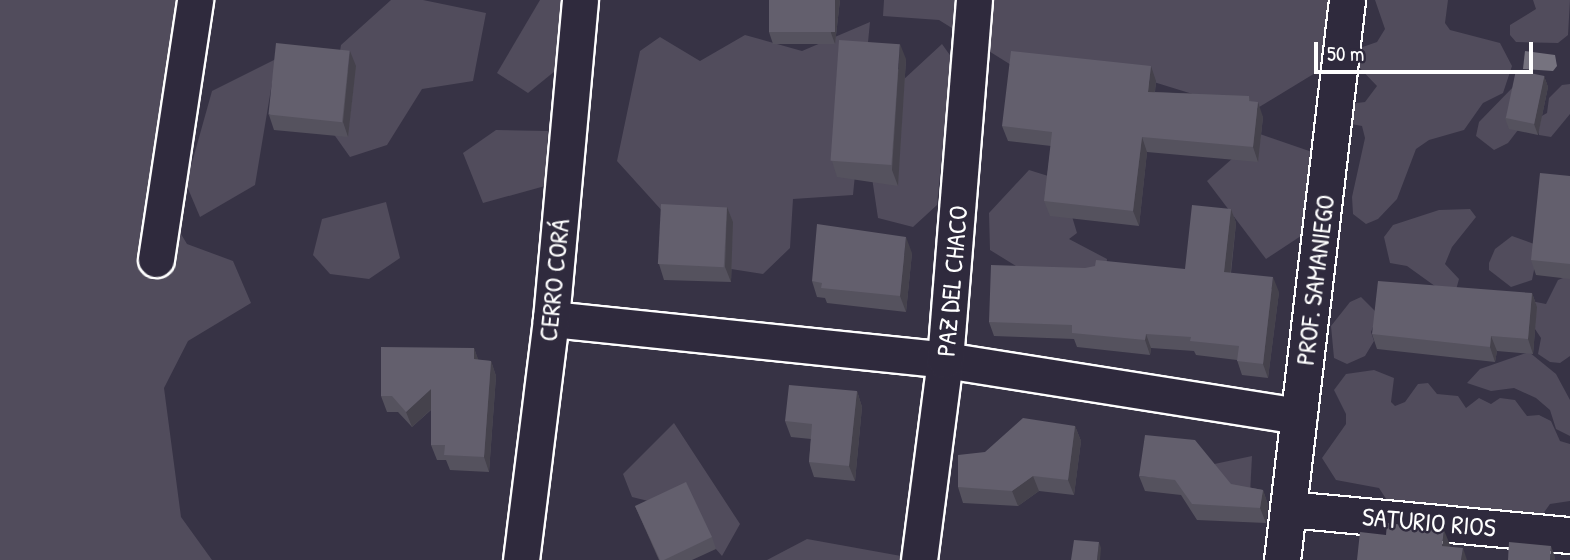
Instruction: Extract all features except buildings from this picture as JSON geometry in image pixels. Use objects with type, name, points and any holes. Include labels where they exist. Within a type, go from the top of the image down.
[{"type":"street","points":[[156,259],[195,0]]},
{"type":"street","name":"CERRO CORÁ","points":[[521,560],[551,319],[580,0]]},
{"type":"street","name":"PAZ DEL CHACO","points":[[919,560],[945,360],[974,0]]},
{"type":"street","name":"PROF. SAMANIEGO","points":[[1282,560],[1346,0]]},
{"type":"street","points":[[551,319],[945,360],[1299,416]]},
{"type":"street","name":"SATURIO RIOS","points":[[1289,509],[1570,535]]},
{"type":"shaded area","points":[[0,0],[215,0],[163,204],[187,244],[233,261],[251,303],[188,341],[164,388],[181,517],[212,560],[0,560]]},
{"type":"shaded area","points":[[391,0],[423,0],[486,13],[473,81],[422,89],[387,145],[350,157],[328,126],[341,45]]},
{"type":"shaded area","points":[[540,0],[582,0],[571,58],[528,93],[497,73]]},
{"type":"shaded area","points":[[884,0],[1334,0],[1330,64],[1251,112],[1131,75],[1058,94],[939,20],[883,16]]},
{"type":"shaded area","points":[[1375,0],[1448,0],[1445,23],[1450,30],[1500,43],[1512,66],[1503,93],[1483,103],[1464,130],[1429,140],[1416,149],[1397,199],[1378,219],[1366,224],[1353,214],[1352,197],[1365,138],[1362,126],[1346,123],[1349,104],[1365,102],[1377,86],[1353,61],[1354,50],[1377,42],[1385,29]]},
{"type":"shaded area","points":[[1533,0],[1570,0],[1568,35],[1558,43],[1516,42],[1510,35],[1510,25],[1536,9]]},
{"type":"shaded area","points":[[870,22],[853,195],[793,199],[790,248],[763,274],[712,266],[617,161],[640,51],[660,37],[700,61],[745,35],[802,51]]},
{"type":"shaded area","points":[[942,44],[957,65],[945,124],[937,205],[913,227],[878,218],[863,117]]},
{"type":"shaded area","points":[[1525,51],[1555,55],[1557,66],[1553,71],[1523,69]]},
{"type":"shaded area","points":[[276,59],[255,185],[200,217],[186,184],[212,91]]},
{"type":"shaded area","points":[[1516,84],[1518,130],[1508,143],[1494,150],[1476,136],[1479,122]]},
{"type":"shaded area","points":[[1570,84],[1570,114],[1551,137],[1539,135],[1538,118],[1547,113],[1549,98],[1562,85]]},
{"type":"shaded area","points":[[496,130],[548,131],[545,186],[483,203],[463,153]]},
{"type":"shaded area","points":[[1260,134],[1315,153],[1313,228],[1266,259],[1207,181]]},
{"type":"shaded area","points":[[1029,170],[1061,180],[1077,233],[1069,239],[1107,259],[1104,292],[1021,269],[990,250],[989,213]]},
{"type":"shaded area","points":[[386,202],[400,258],[369,279],[330,274],[313,255],[322,219]]},
{"type":"shaded area","points":[[1470,209],[1476,217],[1452,247],[1445,264],[1459,279],[1456,290],[1446,294],[1407,266],[1390,263],[1384,237],[1393,225],[1439,210]]},
{"type":"shaded area","points":[[1512,236],[1534,244],[1535,265],[1532,280],[1511,287],[1489,270],[1489,263],[1495,249]]},
{"type":"shaded area","points":[[1570,275],[1570,356],[1560,363],[1550,362],[1538,354],[1541,338],[1527,317],[1531,301],[1546,304],[1558,280]]},
{"type":"shaded area","points":[[1361,297],[1378,314],[1371,332],[1374,341],[1365,356],[1347,364],[1334,358],[1331,326],[1350,302]]},
{"type":"shaded area","points":[[1529,352],[1556,374],[1570,400],[1570,436],[1556,429],[1550,410],[1536,398],[1514,388],[1491,391],[1467,383],[1480,369]]},
{"type":"shaded area","points":[[1374,370],[1394,378],[1391,402],[1395,406],[1405,402],[1418,384],[1428,383],[1437,394],[1458,396],[1466,408],[1479,398],[1491,404],[1500,398],[1515,400],[1527,416],[1539,415],[1551,421],[1560,441],[1570,444],[1570,501],[1550,504],[1512,557],[1508,550],[1511,542],[1392,508],[1379,488],[1336,480],[1322,458],[1346,424],[1346,414],[1334,390],[1346,374]]},
{"type":"shaded area","points":[[674,423],[740,524],[722,556],[681,509],[632,497],[623,474]]},
{"type":"shaded area","points":[[1252,456],[1250,494],[1205,498],[1205,466]]},
{"type":"shaded area","points":[[807,539],[901,556],[899,560],[767,560]]}]
